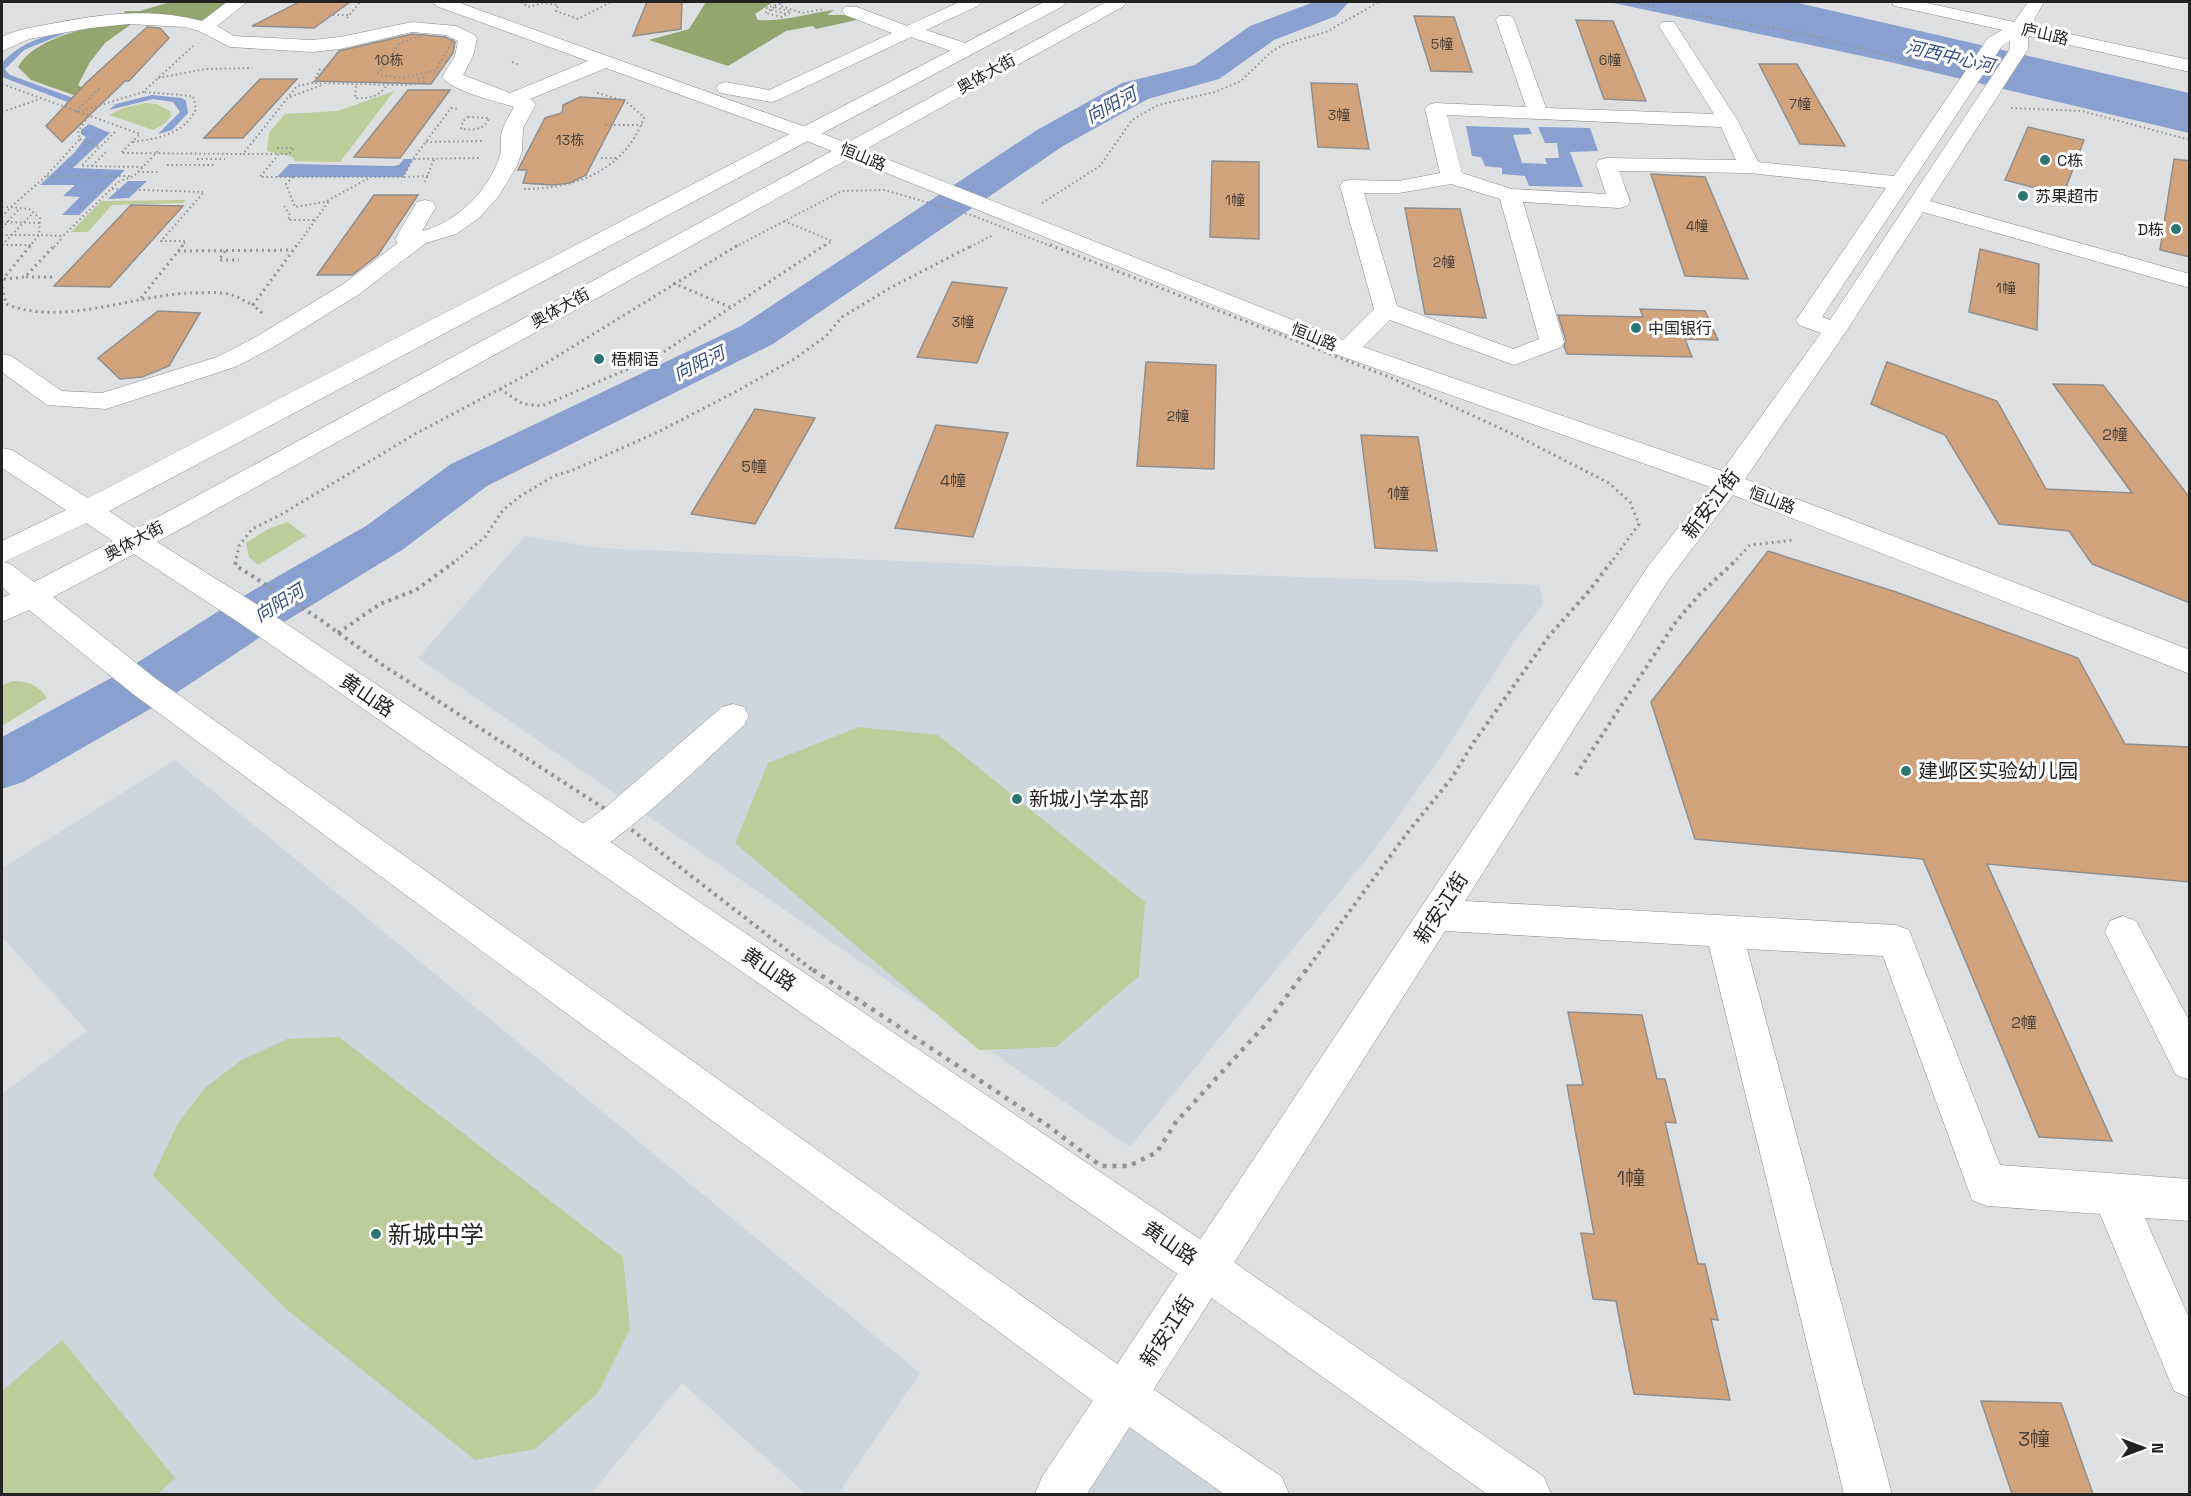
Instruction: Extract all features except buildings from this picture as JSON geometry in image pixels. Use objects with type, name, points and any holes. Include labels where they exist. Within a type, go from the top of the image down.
[{"type":"street","name":"恒山路","points":[[442,2],[804,133],[1010,223],[1347,350],[1728,483],[2190,663]]},
{"type":"street","points":[[475,2],[687,80],[771,96],[972,2]]},
{"type":"street","name":"奥体大街","points":[[2,553],[87,512],[1057,2]]},
{"type":"street","name":"奥体大街","points":[[11,593],[136,541],[1118,2]]},
{"type":"street","name":"庐山路","points":[[1900,2],[2190,53]]},
{"type":"street","name":"庐山路","points":[[1954,2],[2023,23],[2190,66]]},
{"type":"street","points":[[1835,330],[1808,320],[1995,42],[2023,23],[2036,2]]},
{"type":"street","points":[[207,29],[246,8]]},
{"type":"street","points":[[851,11],[964,49]]},
{"type":"street","points":[[3,43],[24,35],[86,21],[132,19],[189,21],[219,33],[230,41],[312,46],[340,43],[412,27],[450,30],[468,39],[464,56],[452,77],[475,88],[519,102],[571,85],[612,63]]},
{"type":"street","points":[[1675,19],[1750,167]]},
{"type":"street","points":[[1505,20],[1538,114]]},
{"type":"street","name":"新安江街","points":[[1059,1494],[1125,1396],[1659,572],[1728,483],[1835,330],[2019,49],[2023,23]]},
{"type":"street","points":[[2,24],[24,35]]},
{"type":"street","points":[[519,102],[612,63]]},
{"type":"street","points":[[2,361],[56,399],[106,401],[226,362],[285,331],[350,290],[418,239],[458,225],[479,209],[493,189],[510,148],[519,102]]},
{"type":"street","points":[[1452,177],[1435,109],[1728,122]]},
{"type":"street","points":[[1386,310],[1351,186],[1399,187],[1452,177],[1510,195],[1619,201],[1606,164],[1750,167],[1899,183]]},
{"type":"street","points":[[1386,310],[1514,358],[1552,342],[1510,195]]},
{"type":"street","points":[[1917,204],[2190,281]]},
{"type":"street","points":[[418,239],[406,239],[425,207]]},
{"type":"street","points":[[1347,350],[1386,310]]},
{"type":"street","name":"黄山路","points":[[2,456],[252,616],[1207,1269],[1527,1494]]},
{"type":"street","points":[[11,593],[144,686],[1125,1396],[1265,1494]]},
{"type":"street","points":[[583,842],[617,818],[733,716]]},
{"type":"street","points":[[1436,915],[1896,941],[1987,1185],[2190,1200]]},
{"type":"street","points":[[1724,931],[1868,1494]]},
{"type":"street","points":[[2123,932],[2190,1062]]},
{"type":"street","points":[[2113,1194],[2190,1375]]},
{"type":"path","points":[[521,2],[528,7],[553,3],[558,6],[556,11],[578,19],[611,2]]},
{"type":"path","points":[[766,8],[782,2],[781,6],[802,12],[829,8]]},
{"type":"path","points":[[338,633],[380,604],[416,590],[448,567],[485,537],[503,510],[519,497],[554,476],[643,439],[796,358],[826,336],[842,317],[890,288],[988,238],[1100,166],[1132,120],[1158,105],[1215,92],[1241,81],[1271,52],[1285,44],[1326,32],[1380,2]]},
{"type":"path","points":[[1635,2],[1660,8]]},
{"type":"path","points":[[788,13],[775,7],[765,13],[782,17],[795,10]]},
{"type":"path","points":[[773,15],[783,9]]},
{"type":"path","points":[[771,10],[788,13]]},
{"type":"path","points":[[333,15],[349,15]]},
{"type":"path","points":[[1675,19],[1802,33],[1965,85]]},
{"type":"path","points":[[143,92],[207,29]]},
{"type":"path","points":[[438,30],[450,35],[453,40],[451,46],[435,70],[410,77],[379,75],[378,73],[400,43],[438,30]]},
{"type":"path","points":[[512,62],[520,65]]},
{"type":"path","points":[[313,83],[323,64],[316,65]]},
{"type":"path","points":[[158,78],[206,69],[256,68]]},
{"type":"path","points":[[356,91],[370,87],[408,85],[452,77]]},
{"type":"path","points":[[243,154],[297,86],[313,83],[386,87]]},
{"type":"path","points":[[2,84],[140,134],[121,153],[279,154],[290,153],[294,148],[277,148]]},
{"type":"path","points":[[288,98],[305,93],[322,84]]},
{"type":"path","points":[[493,189],[546,188],[567,185],[588,178],[617,158],[631,143],[643,125],[645,117],[626,101],[571,85]]},
{"type":"path","points":[[76,112],[102,86]]},
{"type":"path","points":[[356,86],[356,98],[370,99],[382,93],[386,87]]},
{"type":"path","points":[[76,112],[143,92],[193,96],[197,102],[197,110],[177,131],[152,140],[132,142]]},
{"type":"path","points":[[2,112],[40,99]]},
{"type":"path","points":[[1984,102],[2082,111],[2190,140]]},
{"type":"path","points":[[403,177],[413,159],[451,108]]},
{"type":"path","points":[[631,112],[635,109]]},
{"type":"path","points":[[80,139],[78,131],[88,117]]},
{"type":"path","points":[[470,141],[489,118],[468,117],[461,125],[461,129],[477,130]]},
{"type":"path","points":[[605,125],[643,125]]},
{"type":"path","points":[[114,132],[81,166],[143,167]]},
{"type":"path","points":[[80,139],[99,147]]},
{"type":"path","points":[[2,217],[46,176],[80,139]]},
{"type":"path","points":[[426,142],[470,141],[510,148]]},
{"type":"path","points":[[413,159],[434,159],[510,148]]},
{"type":"path","points":[[25,277],[118,182],[134,176],[160,149]]},
{"type":"path","points":[[91,166],[108,150]]},
{"type":"path","points":[[279,154],[260,177],[429,176]]},
{"type":"path","points":[[601,158],[617,158]]},
{"type":"path","points":[[197,159],[225,159]]},
{"type":"path","points":[[425,182],[434,159]]},
{"type":"path","points":[[167,165],[214,165]]},
{"type":"path","points":[[138,172],[160,172]]},
{"type":"path","points":[[46,176],[134,176]]},
{"type":"path","points":[[293,177],[286,184],[295,207],[309,208],[329,201],[372,177]]},
{"type":"path","points":[[111,189],[204,192],[160,242],[186,241],[140,300]]},
{"type":"path","points":[[854,190],[842,191],[723,253],[530,373],[416,434],[282,514],[252,529],[239,546],[235,565],[318,618],[384,666],[617,818],[825,979],[1047,1125],[1101,1166],[1128,1166],[1157,1152],[1176,1122],[1267,1023],[1408,832],[1451,779],[1474,742],[1549,636],[1590,590],[1639,524],[1630,502],[1609,483],[1517,436],[1389,376],[1010,223],[974,216]]},
{"type":"path","points":[[253,305],[329,201]]},
{"type":"path","points":[[284,206],[290,215],[288,220],[314,220]]},
{"type":"path","points":[[2,207],[20,208],[40,218],[39,236],[2,279]]},
{"type":"path","points":[[2,228],[20,208]]},
{"type":"path","points":[[2,245],[33,213]]},
{"type":"path","points":[[500,388],[523,404],[542,406],[662,353],[832,241],[784,221]]},
{"type":"path","points":[[2,222],[40,223]]},
{"type":"path","points":[[2,235],[63,236]]},
{"type":"path","points":[[2,245],[31,245]]},
{"type":"path","points":[[178,251],[291,250]]},
{"type":"path","points":[[226,251],[219,260],[239,260]]},
{"type":"path","points":[[2,279],[54,277]]},
{"type":"path","points":[[672,283],[732,308]]},
{"type":"path","points":[[2,287],[6,304],[15,310],[35,312],[73,310],[159,296],[214,293],[232,295],[253,305],[285,331]]},
{"type":"path","points":[[1576,775],[1603,736],[1629,690],[1692,602],[1733,566],[1750,545],[1785,539],[1805,540]]},
{"type":"shaded area","name":"新城小学本部","points":[[525,536],[599,548],[1149,572],[1539,585],[1543,604],[1512,645],[1447,748],[1375,849],[1130,1147],[418,658]]},
{"type":"shaded area","name":"新城中学","points":[[175,760],[920,1373],[838,1494],[806,1494],[682,1383],[591,1494],[2,1494],[2,1094],[87,1031],[2,937],[2,868]]},
{"type":"shaded area","points":[[1124,1396],[1265,1494],[1059,1494]]},
{"type":"green space","points":[[170,2],[233,2],[206,24],[130,17],[124,14],[125,11],[140,11]]},
{"type":"green space","points":[[706,2],[773,2],[755,14],[758,20],[787,19],[834,10],[827,15],[854,15],[861,19],[816,29],[813,26],[786,31],[728,66],[649,40],[689,29]]},
{"type":"green space","points":[[130,23],[105,43],[90,62],[78,85],[85,89],[82,98],[31,80],[18,67],[26,56],[52,40],[85,29]]},
{"type":"green space","points":[[394,91],[340,162],[295,161],[293,157],[267,151],[269,133],[285,114],[338,111]]},
{"type":"green space","points":[[145,103],[157,104],[170,111],[171,116],[164,124],[153,130],[109,115],[123,108]]},
{"type":"green space","points":[[186,200],[183,203],[112,205],[88,232],[71,232],[101,201]]},
{"type":"green space","points":[[288,522],[306,536],[258,565],[249,557],[246,543],[268,529]]},
{"type":"green space","points":[[13,681],[32,685],[47,698],[2,726],[2,685]]},
{"type":"green space","points":[[859,727],[938,735],[1145,902],[1139,976],[1056,1047],[979,1050],[735,843],[768,763]]},
{"type":"green space","points":[[339,1037],[623,1257],[630,1329],[598,1393],[535,1449],[475,1460],[286,1309],[153,1176],[178,1123],[205,1088],[240,1061],[287,1039]]},
{"type":"green space","points":[[62,1340],[175,1478],[158,1494],[2,1494],[2,1391]]},
{"type":"water","name":"河西中心河","points":[[1609,2],[1794,2],[2189,93],[2189,133],[1890,62]]},
{"type":"water","points":[[68,32],[24,50],[5,69],[10,75],[87,103],[78,106],[2,77],[2,63],[16,51],[41,38]]},
{"type":"water","points":[[152,95],[182,98],[186,101],[188,113],[172,130],[158,134],[180,112],[173,102],[153,99],[109,110],[116,104]]},
{"type":"water","points":[[89,124],[110,133],[73,168],[125,170],[79,215],[62,215],[80,197],[63,196],[75,185],[40,185],[75,152],[86,137],[81,134],[81,130]]},
{"type":"water","points":[[1466,126],[1529,128],[1532,134],[1513,135],[1522,163],[1547,164],[1545,158],[1559,158],[1557,143],[1545,143],[1538,127],[1590,128],[1598,151],[1570,152],[1583,187],[1529,186],[1525,176],[1502,174],[1502,168],[1485,166],[1481,157],[1472,156]]},
{"type":"water","points":[[404,159],[413,159],[403,177],[277,177],[289,164],[393,166],[399,165]]},
{"type":"water","points":[[128,181],[147,181],[129,198],[108,199]]},
{"type":"waterway","name":"向阳河","points":[[2,765],[144,686],[252,616],[384,538],[469,475],[757,335],[1050,138],[1135,91],[1207,72],[1262,33],[1325,9],[1333,2]]},
{"type":"place","name":"C栋","points":[[2045,160]]},
{"type":"place","name":"苏果超市","points":[[2023,196]]},
{"type":"place","name":"D栋","points":[[2176,229]]},
{"type":"place","name":"中国银行","points":[[1636,328]]},
{"type":"place","name":"梧桐语","points":[[599,359]]},
{"type":"place","name":"建邺区实验幼儿园","points":[[1906,771]]},
{"type":"place","name":"新城小学本部","points":[[1017,799]]},
{"type":"place","name":"新城中学","points":[[376,1234]]}]
